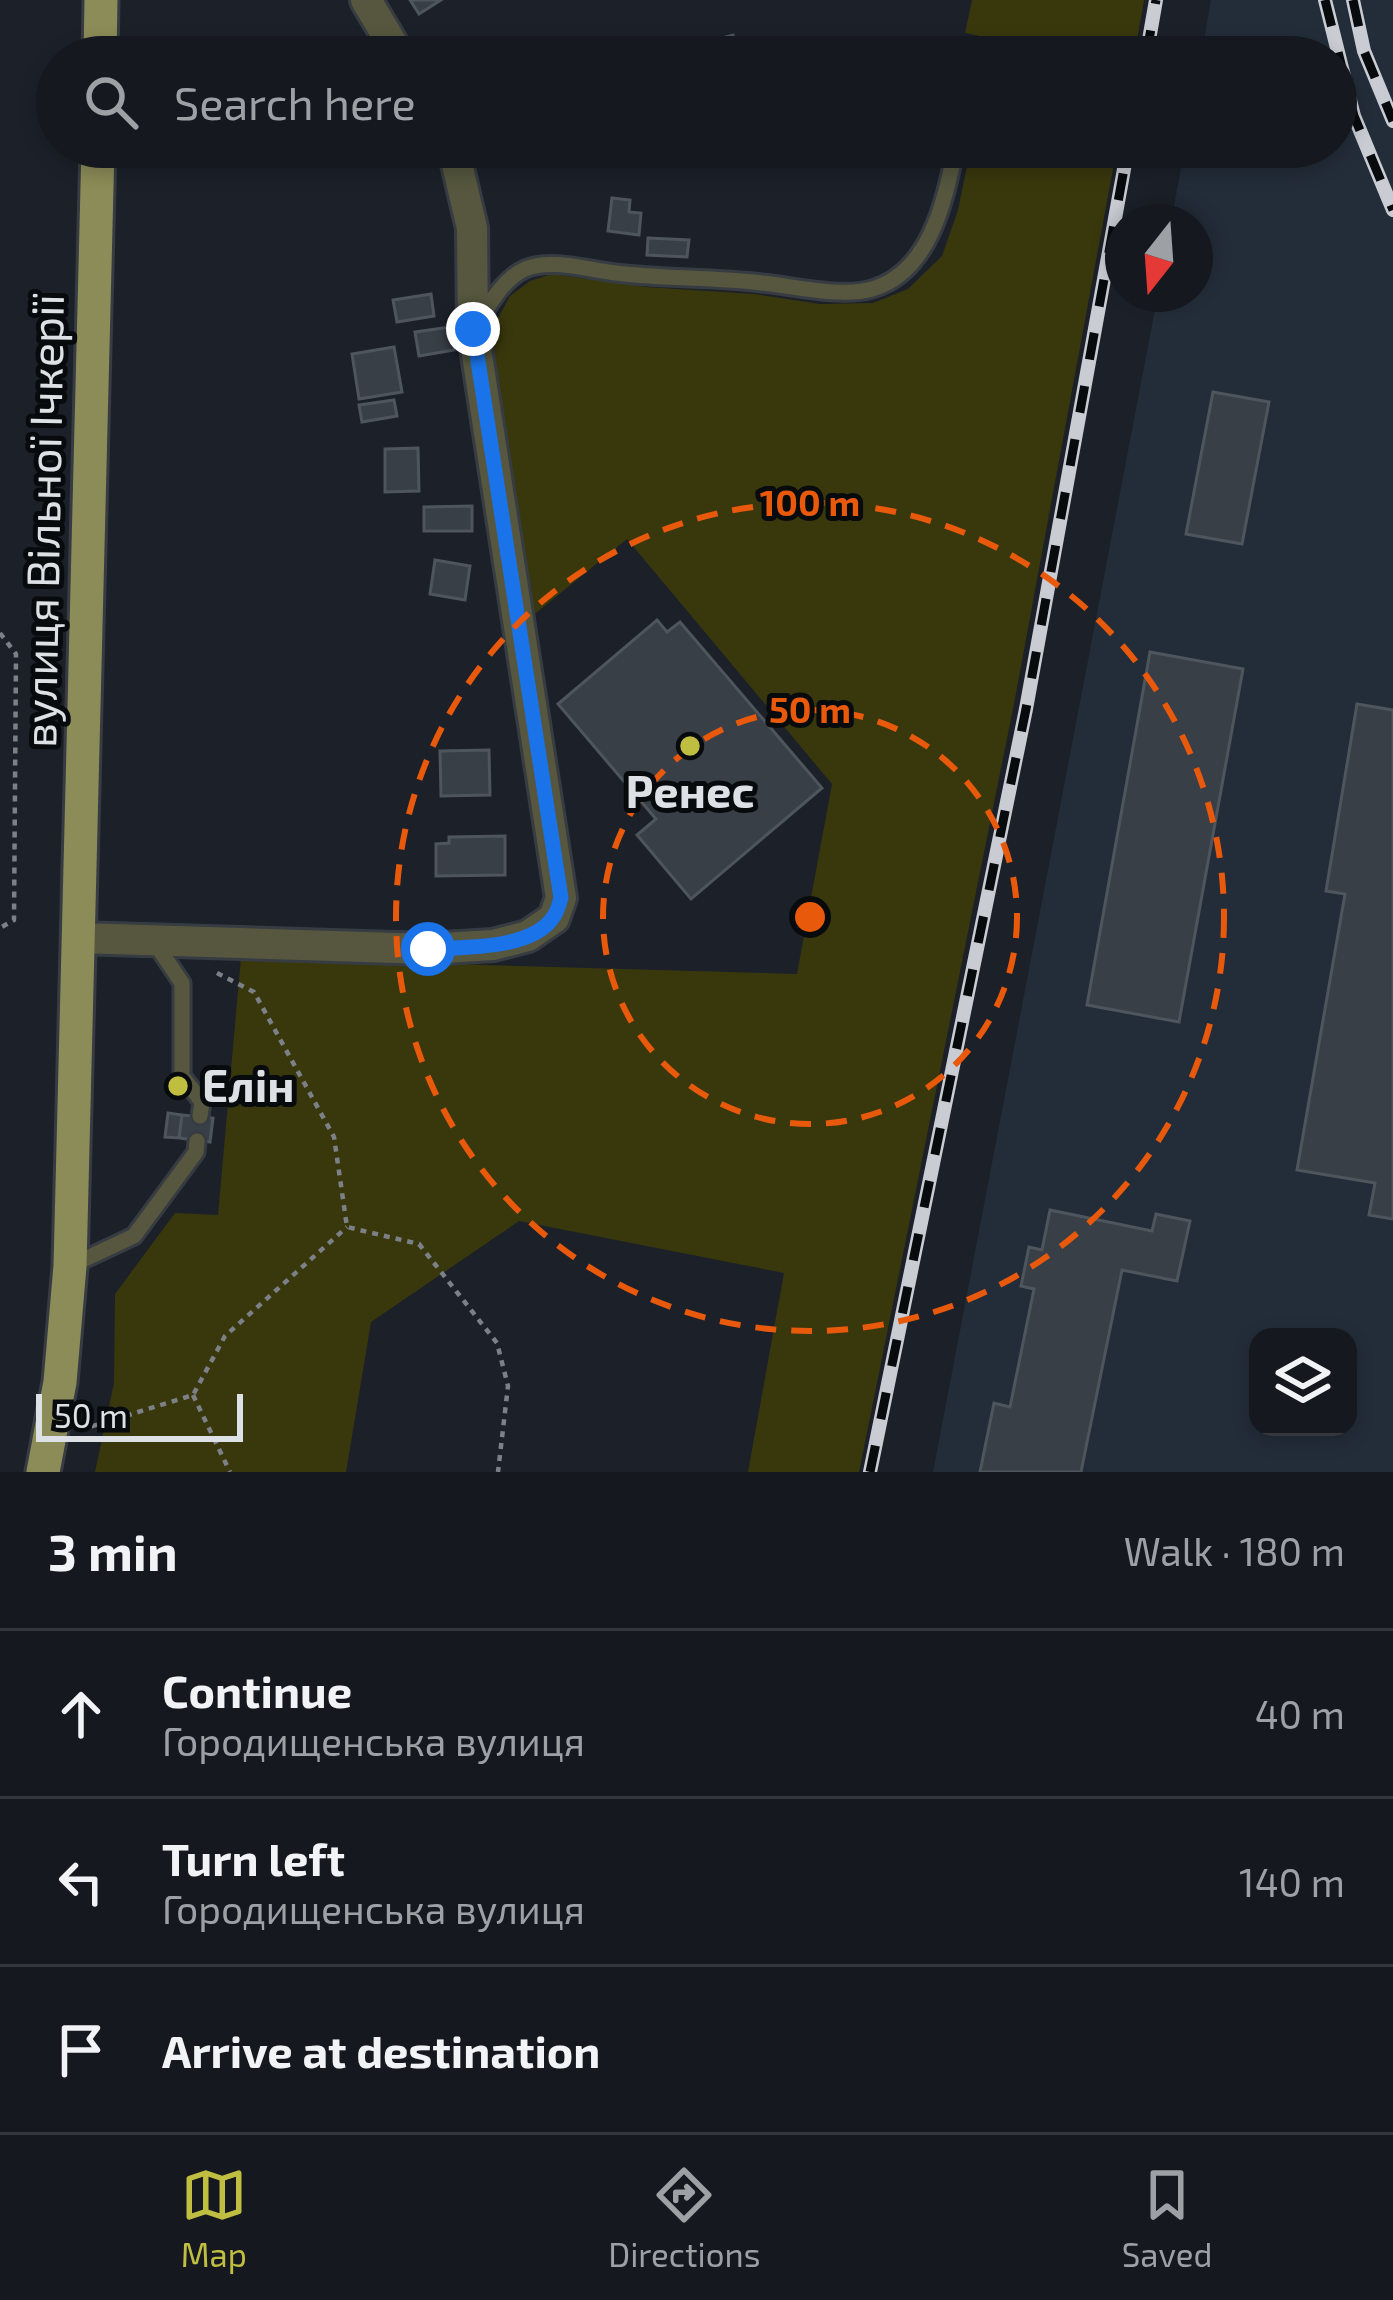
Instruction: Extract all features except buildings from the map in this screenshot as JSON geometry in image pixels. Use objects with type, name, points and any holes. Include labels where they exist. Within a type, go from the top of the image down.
[{"type":"main road","points":[[100,36],[101,0]]},
{"type":"main road","name":"вулиця Вільної Ічкерії","points":[[46,1456],[60,1382],[70,1266],[97,168]]},
{"type":"street","points":[[366,0],[387,36]]},
{"type":"street","points":[[79,938],[428,949],[493,945],[528,936],[554,918],[561,898],[473,329],[472,228],[458,168]]},
{"type":"lane","points":[[473,329],[501,288],[524,270],[553,265],[820,291],[870,290],[899,276],[923,249],[943,206],[951,168]]},
{"type":"lane","points":[[153,940],[182,983],[182,1076],[202,1102],[200,1117]]},
{"type":"lane","points":[[70,1266],[134,1236],[196,1152],[197,1141]]},
{"type":"path","points":[[0,633],[16,654],[14,920],[0,928]]},
{"type":"path","points":[[213,971],[254,992],[334,1137],[346,1227]]},
{"type":"path","points":[[46,1456],[193,1394],[225,1336],[346,1227]]},
{"type":"path","points":[[346,1227],[419,1244],[497,1343],[508,1386],[497,1472]]},
{"type":"path","points":[[193,1394],[230,1472]]},
{"type":"shaded area","points":[[972,0],[1144,0],[1138,36],[965,33]]},
{"type":"shaded area","points":[[1211,0],[1393,0],[1393,1472],[933,1472],[1155,312],[1213,312],[1213,204],[1174,204],[1181,168],[1357,168],[1357,36],[1205,36]]},
{"type":"shaded area","points":[[967,168],[1113,168],[1014,704],[859,1472],[748,1472],[784,1273],[519,1221],[371,1322],[346,1472],[95,1472],[114,1383],[115,1294],[175,1213],[218,1215],[241,958],[797,974],[832,784],[627,539],[531,617],[488,336],[510,296],[530,281],[552,274],[820,304],[873,303],[908,289],[942,256]]},
{"type":"railway","points":[[1150,36],[1156,0]]},
{"type":"railway","points":[[1325,0],[1334,36]]},
{"type":"railway","points":[[1353,0],[1364,51],[1393,121]]},
{"type":"railway","points":[[1357,123],[1393,210]]},
{"type":"railway","points":[[870,1472],[1026,709],[1124,168]]},
{"type":"place","name":"Ренес","points":[[690,746]]},
{"type":"place","name":"Елін","points":[[178,1086]]},
{"type":"route","points":[[428,949],[493,945],[528,936],[554,918],[561,898],[473,329]]}]
